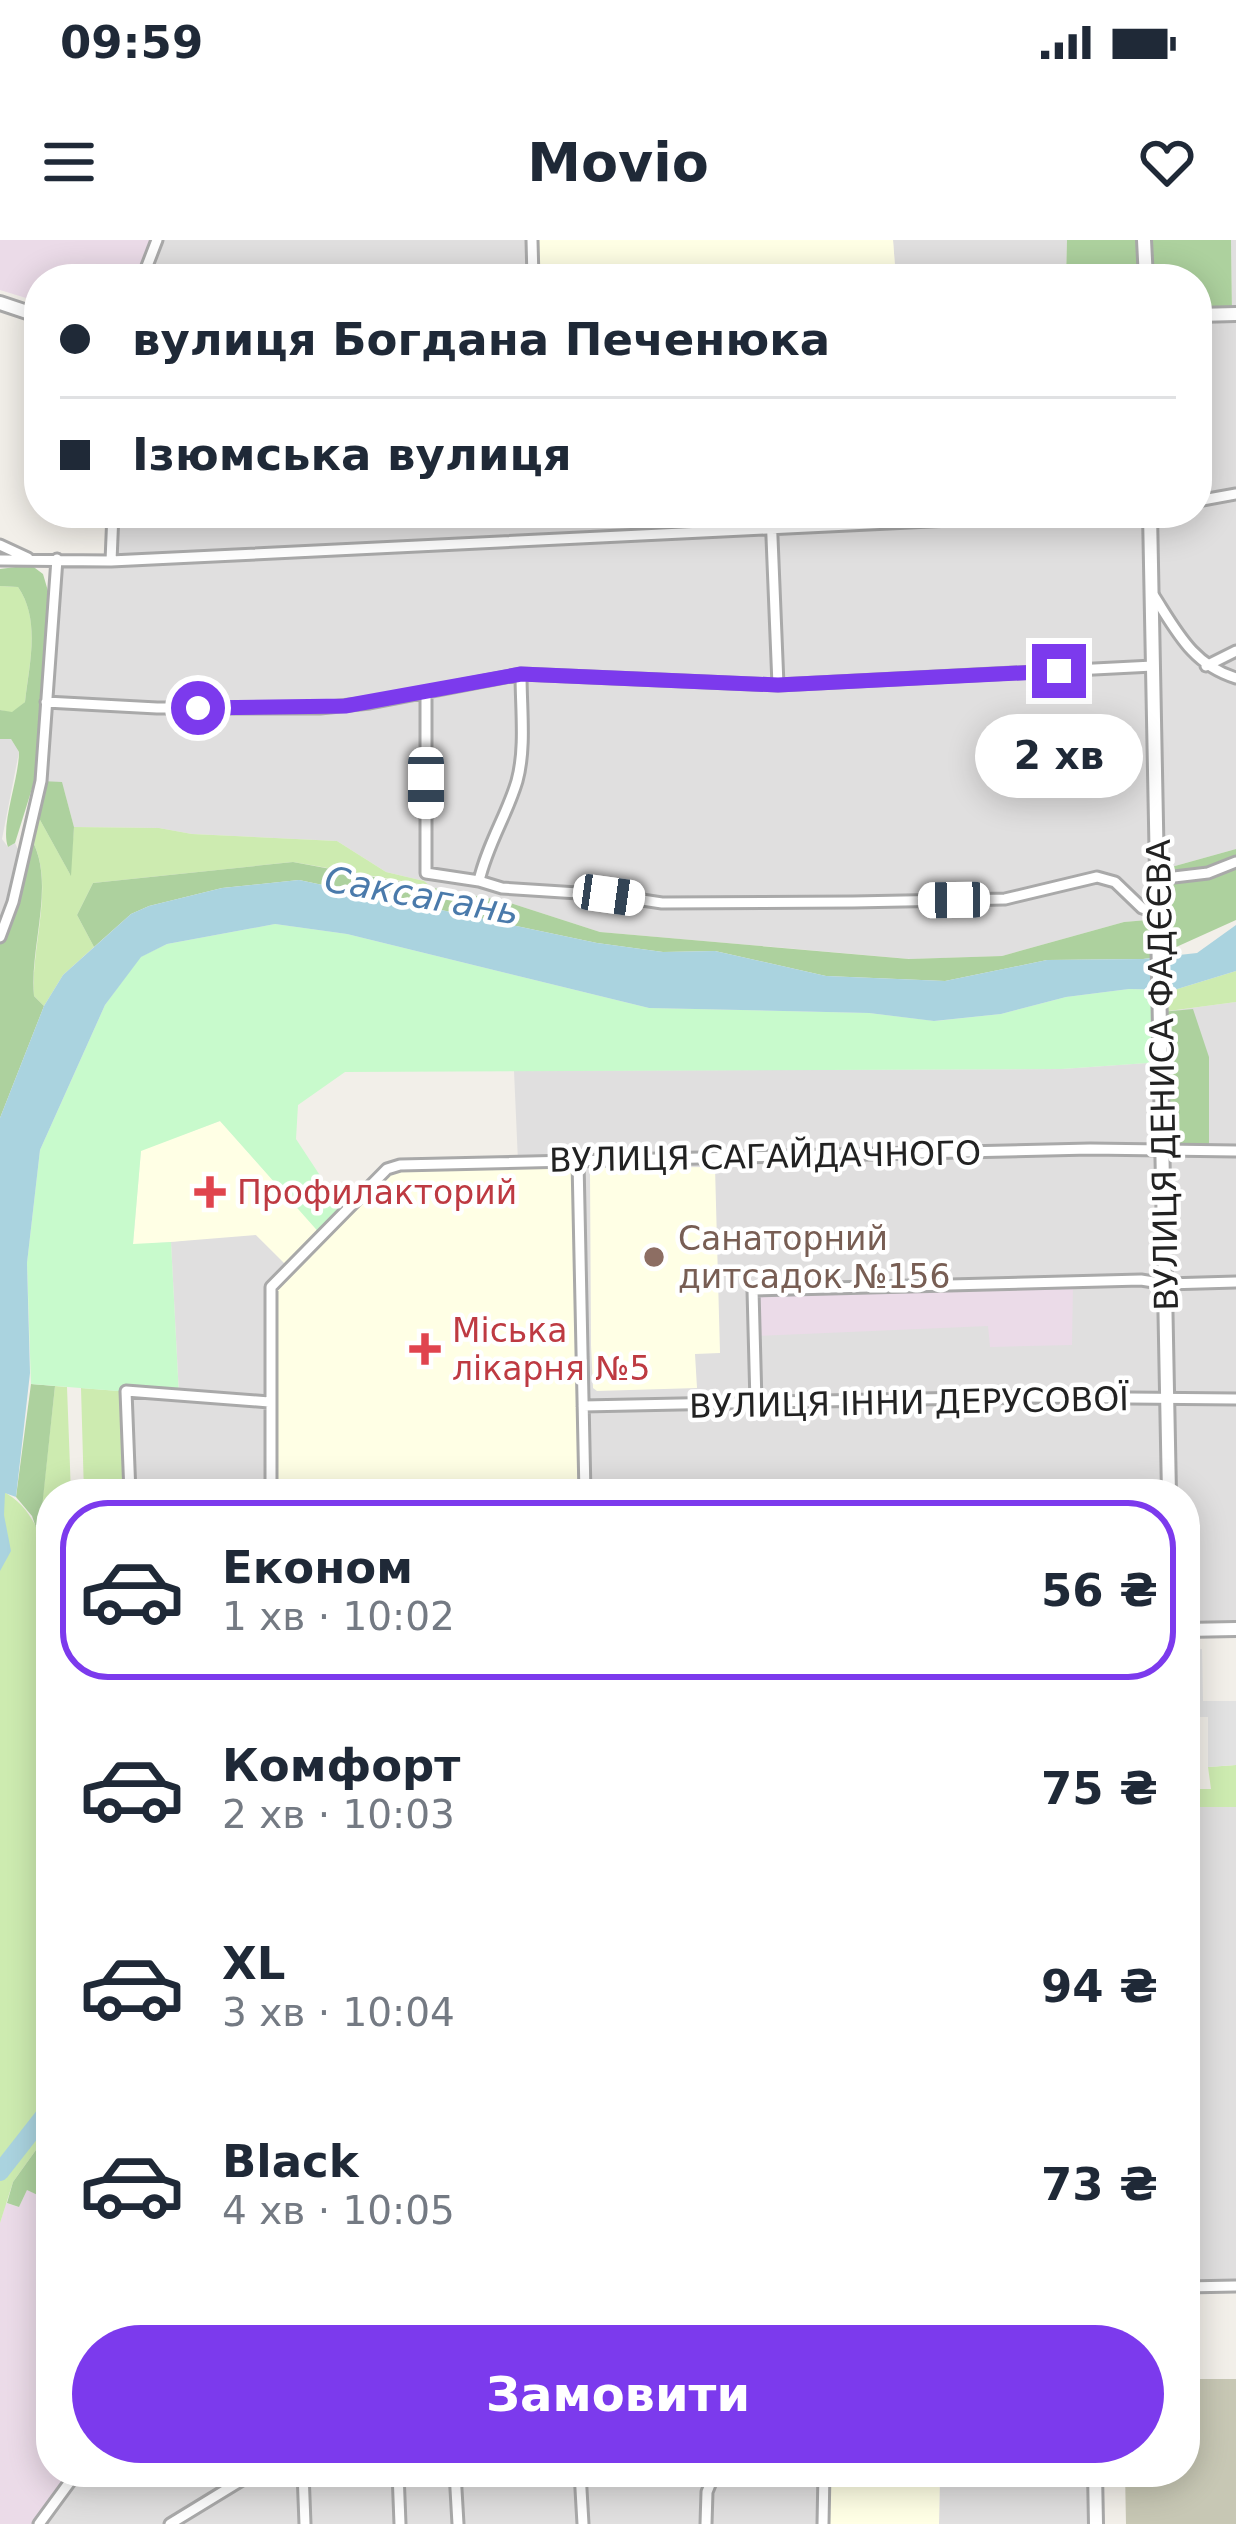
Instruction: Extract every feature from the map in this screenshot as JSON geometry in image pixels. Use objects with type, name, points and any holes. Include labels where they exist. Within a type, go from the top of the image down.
[{"type":"street","points":[[111,561],[112,528]]},
{"type":"street","points":[[0,560],[111,561],[791,528]]},
{"type":"street","name":"ВУЛИЦЯ ДЕНИСА ФАДЄЄВА","points":[[1150,528],[1169,1479]]},
{"type":"street","points":[[771,529],[778,685]]},
{"type":"street","points":[[0,545],[29,559]]},
{"type":"street","points":[[0,937],[13,902],[41,781],[57,559]]},
{"type":"street","points":[[1151,591],[1195,657],[1236,678]]},
{"type":"street","points":[[1206,666],[1236,651]]},
{"type":"street","points":[[46,702],[320,708],[521,674],[778,685],[1153,666]]},
{"type":"street","points":[[479,881],[490,840],[516,785],[521,674]]},
{"type":"street","points":[[426,693],[426,873],[502,888],[699,903],[1005,899],[1096,878],[1115,882],[1142,908],[1159,916]]},
{"type":"street","points":[[1157,879],[1208,873],[1236,862]]},
{"type":"street","points":[[0,901],[13,902]]},
{"type":"street","name":"ВУЛИЦЯ САГАЙДАЧНОГО","points":[[271,1479],[271,1287],[388,1169],[400,1165],[1067,1149],[1236,1151]]},
{"type":"street","points":[[578,1161],[585,1479]]},
{"type":"street","points":[[756,1403],[753,1290],[1236,1282]]},
{"type":"street","points":[[129,1479],[126,1391],[269,1402]]},
{"type":"street","name":"ВУЛИЦЯ ІННИ ДЕРУСОВОЇ","points":[[583,1406],[1022,1397],[1236,1399]]},
{"type":"street","points":[[1200,1629],[1236,1628]]},
{"type":"street","points":[[1200,2287],[1236,2286]]},
{"type":"street","points":[[39,2524],[66,2487]]},
{"type":"street","points":[[170,2524],[230,2487]]},
{"type":"street","points":[[304,2487],[305,2524]]},
{"type":"street","points":[[399,2487],[400,2524]]},
{"type":"street","points":[[456,2487],[458,2524]]},
{"type":"street","points":[[581,2487],[584,2524]]},
{"type":"street","points":[[706,2524],[708,2487]]},
{"type":"street","points":[[823,2524],[824,2487]]},
{"type":"street","points":[[1095,2487],[1096,2524]]},
{"type":"shaded area","points":[[0,240],[150,240],[141,264],[24,264],[24,297],[0,290]]},
{"type":"shaded area","points":[[157,240],[532,240],[533,264],[148,264]]},
{"type":"shaded area","points":[[532,240],[893,240],[895,264],[533,264]]},
{"type":"shaded area","points":[[893,240],[1067,240],[1066,264],[895,264]]},
{"type":"shaded area","points":[[1231,240],[1236,240],[1236,849],[1157,871],[1159,919],[1124,922],[1002,956],[910,959],[600,932],[504,901],[430,887],[424,881],[386,872],[337,841],[74,827],[64,790],[41,781],[57,559],[111,561],[112,528],[1212,528],[1212,314],[1232,313]]},
{"type":"shaded area","points":[[0,739],[11,739],[19,752],[2,839],[8,847],[15,843],[21,855],[0,937]]},
{"type":"shaded area","points":[[1236,1002],[1236,1629],[1200,1630],[1200,1479],[582,1479],[518,1162],[514,1071],[1062,1069],[1161,1062],[1161,1012]]},
{"type":"shaded area","name":"Міська лікарня №5","points":[[220,1121],[322,1235],[387,1169],[578,1161],[585,1479],[271,1479],[269,1295],[288,1267],[256,1235],[133,1245],[141,1150]]},
{"type":"shaded area","name":"Санаторний дитсадок №156","points":[[715,1167],[720,1353],[695,1354],[697,1388],[597,1391],[591,1345],[590,1168]]},
{"type":"shaded area","points":[[256,1235],[289,1267],[272,1479],[123,1479],[119,1391],[179,1395],[171,1242]]},
{"type":"shaded area","points":[[1073,1282],[1072,1345],[990,1347],[988,1326],[755,1336],[753,1290]]},
{"type":"shaded area","points":[[1200,1649],[1203,1701],[1236,1701],[1236,1765],[1208,1767],[1208,1717],[1200,1717]]},
{"type":"shaded area","points":[[1200,1807],[1236,1807],[1236,2286],[1200,2287]]},
{"type":"shaded area","points":[[36,2187],[36,2487],[61,2487],[34,2524],[0,2524],[0,2223],[6,2203],[19,2207],[27,2190]]},
{"type":"shaded area","points":[[1200,2379],[1236,2379],[1236,2524],[1126,2524],[1125,2487],[1200,2487]]},
{"type":"shaded area","points":[[66,2487],[824,2487],[823,2524],[39,2524]]},
{"type":"shaded area","points":[[824,2487],[940,2487],[939,2524],[823,2524]]},
{"type":"shaded area","points":[[940,2487],[1095,2487],[1096,2524],[939,2524]]},
{"type":"green space","points":[[1067,240],[1231,240],[1232,314],[1212,315],[1212,264],[1066,264]]},
{"type":"green space","points":[[31,565],[43,574],[48,591],[35,779],[15,843],[8,847],[6,827],[19,752],[11,739],[0,739],[0,710],[12,712],[25,702],[31,628],[18,587],[0,586],[0,569]]},
{"type":"green space","points":[[0,586],[18,587],[31,628],[25,702],[12,713],[0,710]]},
{"type":"green space","points":[[41,781],[62,782],[74,827],[71,876],[34,809]]},
{"type":"green space","points":[[34,809],[70,874],[74,827],[159,828],[337,841],[386,872],[430,886],[293,862],[93,883],[77,915],[94,947],[63,975],[44,1006],[34,996],[42,890],[41,869],[27,832]]},
{"type":"green space","points":[[27,832],[41,869],[34,996],[44,1006],[0,1118],[0,937]]},
{"type":"green space","points":[[1236,849],[1236,920],[1174,948],[1182,954],[1047,960],[945,981],[826,976],[715,951],[663,952],[597,943],[299,880],[222,888],[149,906],[131,914],[94,947],[77,915],[93,883],[293,862],[504,901],[600,932],[909,959],[1002,956],[1124,922],[1159,919],[1157,871]]},
{"type":"green space","points":[[275,924],[347,934],[649,1008],[869,1013],[935,1021],[1001,1014],[1066,997],[1161,990],[1162,1062],[1062,1069],[345,1072],[298,1105],[296,1139],[344,1212],[322,1236],[220,1121],[141,1151],[133,1244],[171,1242],[179,1396],[31,1384],[27,1263],[40,1150],[105,1005],[140,957],[167,944]]},
{"type":"green space","points":[[1236,971],[1236,1002],[1161,1012],[1161,990]]},
{"type":"green space","points":[[1193,1009],[1209,1057],[1209,1152],[1164,1153],[1161,1012]]},
{"type":"green space","points":[[31,1384],[55,1386],[45,1479],[36,1479],[36,1527],[16,1497]]},
{"type":"green space","points":[[55,1386],[67,1387],[70,1479],[45,1479]]},
{"type":"green space","points":[[81,1388],[119,1391],[123,1479],[84,1479]]},
{"type":"green space","points":[[0,1490],[24,1508],[36,1527],[36,2150],[13,2182],[0,2223]]},
{"type":"green space","points":[[1236,1765],[1236,1807],[1200,1807],[1200,1789],[1211,1789],[1208,1767]]},
{"type":"green space","points":[[36,2150],[36,2194],[27,2190],[19,2207],[7,2203],[13,2182]]},
{"type":"water","points":[[299,880],[597,943],[663,952],[715,951],[826,976],[945,981],[1047,960],[1197,953],[1236,925],[1236,971],[1174,990],[1129,989],[1066,997],[1001,1014],[934,1021],[869,1013],[649,1008],[347,934],[275,924],[167,944],[141,957],[105,1005],[40,1150],[27,1263],[30,1373],[16,1497],[5,1493],[11,1551],[0,1571],[0,1118],[44,1006],[63,975],[131,914],[222,888]]},
{"type":"waterway","name":"Саксагань","points":[[0,2172],[36,2126]]},
{"type":"place","name":"Профилакторий","points":[[210,1192]]},
{"type":"place","name":"Санаторний дитсадок №156","points":[[654,1257]]},
{"type":"place","name":"Міська лікарня №5","points":[[425,1349]]},
{"type":"route","points":[[198,708],[345,706],[521,674],[778,685],[1059,671]]}]
